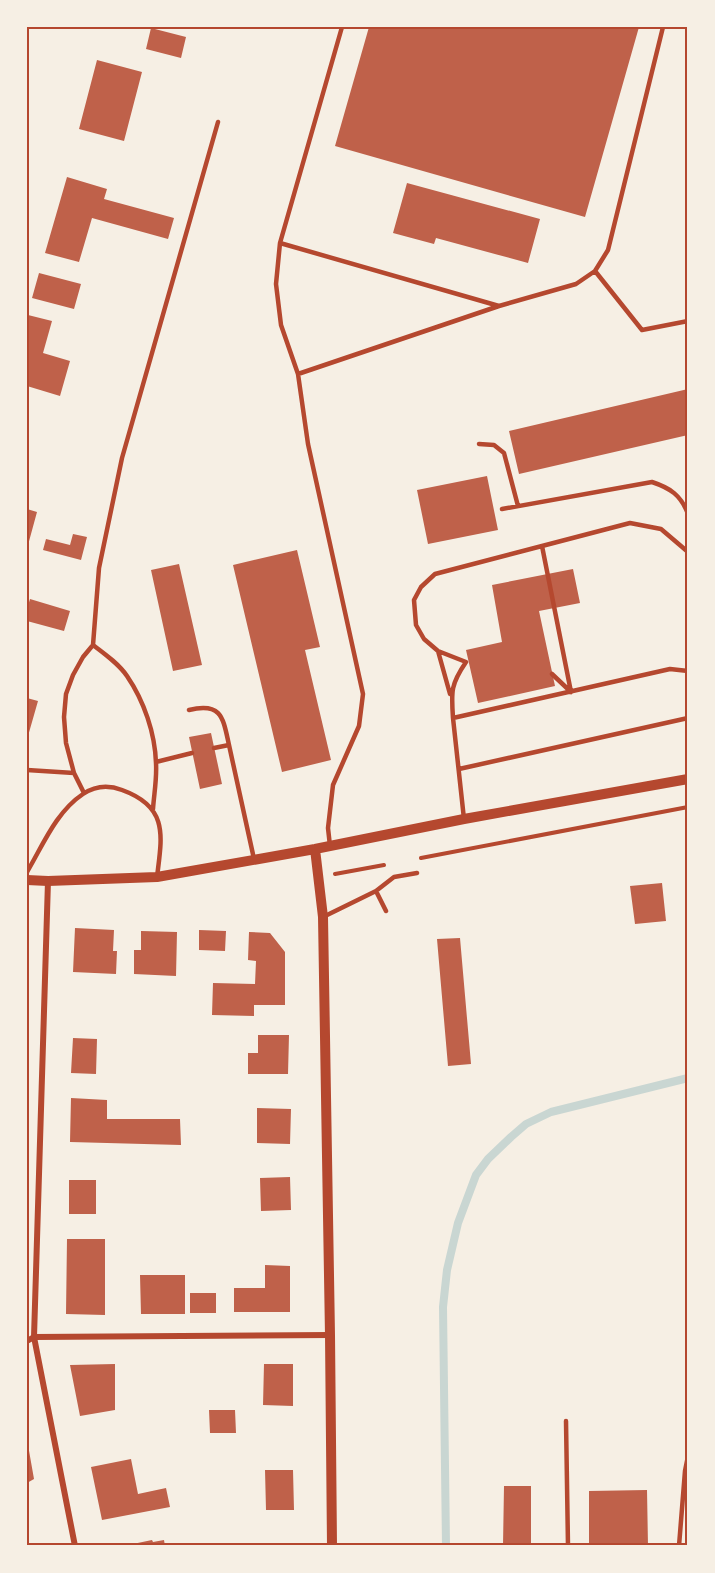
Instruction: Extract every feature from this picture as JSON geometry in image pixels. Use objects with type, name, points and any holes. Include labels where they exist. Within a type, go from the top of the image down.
[{"type":"street","points":[[27,880],[157,877],[688,778]]},
{"type":"street","points":[[315,849],[323,917],[332,1546]]},
{"type":"street","points":[[48,881],[33,1337],[75,1546]]},
{"type":"street","points":[[27,1331],[33,1337]]},
{"type":"street","points":[[27,1341],[33,1337],[330,1335]]},
{"type":"lane","points":[[330,846],[328,828],[333,785],[359,726],[363,693],[308,444],[298,374],[281,325],[276,284],[280,243],[342,27]]},
{"type":"lane","points":[[298,374],[499,306],[576,284],[595,271],[608,250],[663,27]]},
{"type":"lane","points":[[84,794],[74,773],[66,743],[63,717],[66,694],[73,675],[93,645],[99,568],[123,458],[218,122]]},
{"type":"lane","points":[[280,243],[499,306]]},
{"type":"lane","points":[[595,271],[642,330],[688,321]]},
{"type":"lane","points":[[479,444],[494,445],[504,453],[518,506]]},
{"type":"lane","points":[[502,509],[652,482],[666,486],[677,494],[688,514]]},
{"type":"lane","points":[[464,819],[452,699],[453,683],[466,662],[438,651],[424,639],[416,625],[414,600],[421,587],[435,574],[630,523],[661,530],[688,552]]},
{"type":"lane","points":[[542,546],[571,692]]},
{"type":"lane","points":[[93,645],[110,657],[127,676],[150,727],[156,762],[153,809]]},
{"type":"lane","points":[[438,651],[452,699]]},
{"type":"lane","points":[[453,718],[670,669],[688,671]]},
{"type":"lane","points":[[552,674],[571,692]]},
{"type":"lane","points":[[189,710],[202,707],[216,710],[223,719],[255,860]]},
{"type":"lane","points":[[459,769],[688,718]]},
{"type":"lane","points":[[214,748],[229,745]]},
{"type":"lane","points":[[156,762],[192,753]]},
{"type":"lane","points":[[27,770],[74,773]]},
{"type":"lane","points":[[27,872],[61,814],[70,804],[94,789],[104,787],[118,789],[143,800],[153,809],[162,839],[157,877]]},
{"type":"lane","points":[[323,917],[376,891],[394,877],[417,873]]},
{"type":"lane","points":[[376,891],[386,911]]},
{"type":"lane","points":[[566,1421],[568,1546]]},
{"type":"lane","points":[[679,1546],[688,1456]]},
{"type":"path","points":[[411,860],[688,807]]},
{"type":"path","points":[[319,878],[388,864]]},
{"type":"building","points":[[369,27],[639,27],[585,217],[335,146]]},
{"type":"building","points":[[151,28],[186,37],[181,58],[146,49]]},
{"type":"building","points":[[97,60],[142,72],[124,141],[79,129]]},
{"type":"building","points":[[67,177],[107,189],[104,199],[174,218],[168,239],[92,218],[79,262],[45,253]]},
{"type":"building","points":[[407,183],[540,219],[528,263],[436,238],[434,244],[393,233]]},
{"type":"building","points":[[39,273],[81,284],[74,309],[32,298]]},
{"type":"building","points":[[28,315],[52,321],[43,353],[70,361],[60,396],[27,386]]},
{"type":"building","points":[[688,389],[688,435],[519,474],[509,431]]},
{"type":"building","points":[[487,476],[498,530],[428,544],[417,490]]},
{"type":"building","points":[[27,509],[37,512],[28,545],[27,545]]},
{"type":"building","points":[[73,534],[87,537],[81,560],[43,550],[46,539],[70,545]]},
{"type":"building","points":[[297,550],[320,647],[305,650],[331,760],[282,772],[233,565]]},
{"type":"building","points":[[179,564],[202,665],[173,671],[151,570]]},
{"type":"building","points":[[573,569],[580,603],[539,611],[555,686],[478,703],[466,650],[502,642],[492,585]]},
{"type":"building","points":[[30,599],[70,611],[64,631],[27,621]]},
{"type":"building","points":[[27,698],[38,701],[28,736],[27,736]]},
{"type":"building","points":[[211,733],[222,784],[200,789],[189,737]]},
{"type":"building","points":[[662,883],[666,921],[635,924],[630,886]]},
{"type":"building","points":[[75,928],[114,930],[113,951],[117,951],[116,974],[73,972]]},
{"type":"building","points":[[199,930],[226,931],[225,951],[199,950]]},
{"type":"building","points":[[141,931],[177,932],[176,976],[134,974],[134,950],[141,950]]},
{"type":"building","points":[[249,932],[270,933],[285,952],[285,1005],[254,1005],[254,1016],[212,1015],[213,983],[255,984],[256,961],[248,960]]},
{"type":"building","points":[[460,938],[471,1064],[448,1066],[437,939]]},
{"type":"building","points":[[258,1035],[289,1035],[288,1074],[248,1074],[248,1053],[258,1053]]},
{"type":"building","points":[[73,1038],[97,1039],[96,1074],[71,1073]]},
{"type":"building","points":[[71,1098],[107,1100],[107,1119],[180,1119],[181,1145],[70,1142]]},
{"type":"building","points":[[257,1108],[291,1109],[290,1144],[257,1143]]},
{"type":"building","points":[[290,1177],[291,1210],[261,1211],[260,1178]]},
{"type":"building","points":[[69,1180],[96,1180],[96,1214],[69,1214]]},
{"type":"building","points":[[67,1239],[105,1239],[105,1315],[66,1314]]},
{"type":"building","points":[[265,1265],[290,1266],[290,1312],[234,1312],[234,1288],[265,1288]]},
{"type":"building","points":[[140,1275],[185,1275],[185,1314],[141,1314]]},
{"type":"building","points":[[190,1293],[216,1293],[216,1313],[190,1313]]},
{"type":"building","points":[[115,1364],[115,1410],[80,1416],[70,1365]]},
{"type":"building","points":[[264,1364],[293,1364],[293,1406],[263,1405]]},
{"type":"building","points":[[209,1410],[235,1410],[236,1433],[210,1433]]},
{"type":"building","points":[[27,1445],[34,1479],[27,1483]]},
{"type":"building","points":[[131,1459],[138,1494],[166,1488],[170,1507],[102,1520],[91,1467]]},
{"type":"building","points":[[265,1470],[293,1470],[294,1510],[266,1510]]},
{"type":"building","points":[[504,1486],[531,1486],[531,1543],[549,1543],[549,1546],[503,1546]]},
{"type":"building","points":[[647,1490],[648,1546],[589,1546],[589,1491]]},
{"type":"building","points":[[152,1540],[153,1542],[164,1540],[165,1546],[128,1546],[128,1545]]},
{"type":"waterway","points":[[446,1546],[443,1307],[447,1270],[458,1223],[476,1175],[488,1159],[526,1124],[551,1112],[688,1078]]}]
